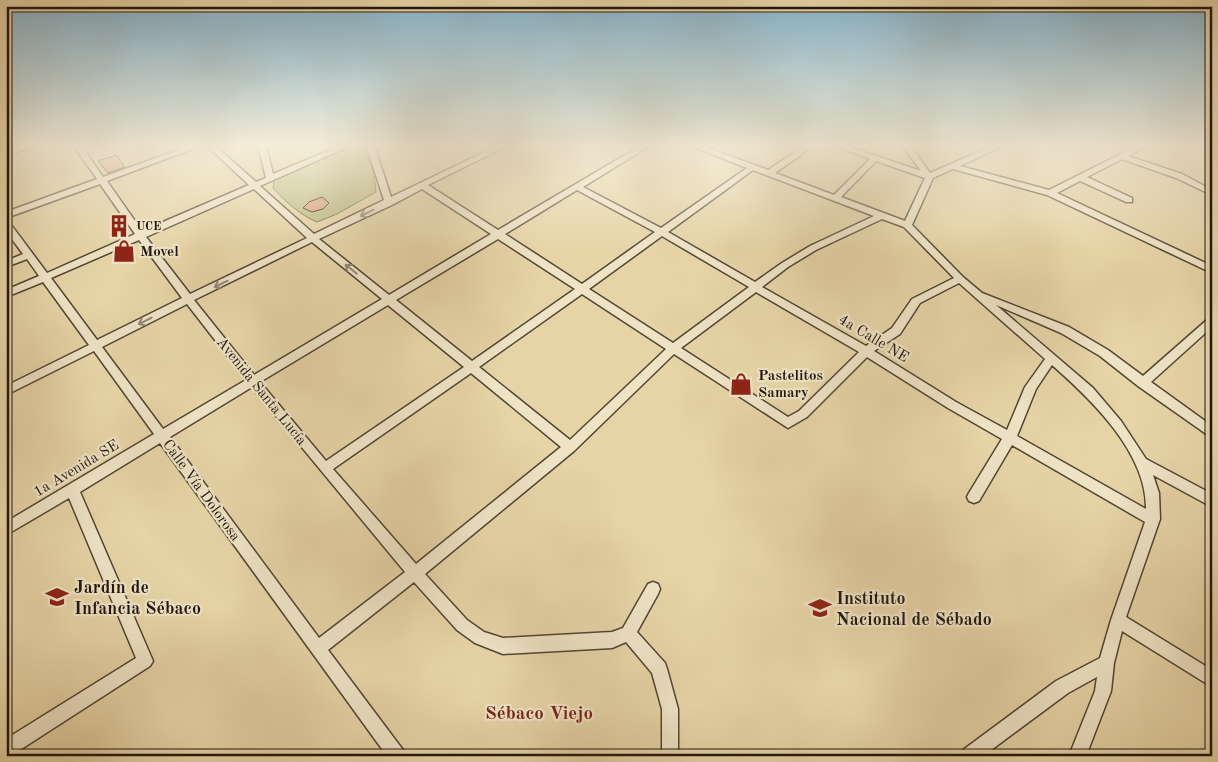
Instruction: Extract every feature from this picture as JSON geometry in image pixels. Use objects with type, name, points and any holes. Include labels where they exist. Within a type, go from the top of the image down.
[{"type":"street","points":[[6,215],[100,181]]},
{"type":"street","name":"Avenida Santa Lucía","points":[[102,181],[188,299],[253,381],[325,468],[462,625],[480,638],[503,646],[612,640],[628,634]]},
{"type":"street","points":[[250,181],[314,239],[570,447]]},
{"type":"street","points":[[6,294],[263,181]]},
{"type":"street","points":[[382,181],[389,203]]},
{"type":"street","points":[[6,391],[188,299],[433,181]]},
{"type":"street","name":"1a Avenida SE","points":[[6,529],[588,181]]},
{"type":"street","points":[[325,468],[472,367],[582,289],[659,231],[732,181]]},
{"type":"street","points":[[790,181],[907,225],[960,279],[1089,391],[1117,424],[1142,463],[1153,493],[1154,519],[1118,620],[1106,662],[1103,691],[1077,756]]},
{"type":"street","points":[[836,197],[852,181]]},
{"type":"street","points":[[907,225],[928,181]]},
{"type":"street","points":[[1004,181],[1050,193],[1212,270]]},
{"type":"street","points":[[1050,193],[1073,181]]},
{"type":"street","points":[[1087,181],[1129,200]]},
{"type":"street","points":[[1188,181],[1212,193]]},
{"type":"street","points":[[422,186],[788,423],[803,414],[866,351],[896,331],[916,302],[960,279]]},
{"type":"street","name":"4a Calle NE","points":[[577,187],[659,231],[866,351],[952,405],[1154,519]]},
{"type":"street","points":[[318,648],[415,573],[570,447],[674,348],[754,287],[813,248],[883,215]]},
{"type":"street","name":"Calle Vía Dolorosa","points":[[6,224],[397,756]]},
{"type":"street","points":[[6,264],[29,255]]},
{"type":"street","points":[[975,292],[1065,330],[1104,353],[1212,433]]},
{"type":"street","points":[[1142,382],[1212,321]]},
{"type":"street","points":[[974,497],[1010,437],[1031,387],[1052,358]]},
{"type":"street","points":[[1142,463],[1212,501]]},
{"type":"street","points":[[6,749],[145,662],[72,489]]},
{"type":"street","points":[[654,589],[628,634],[659,669],[670,709],[670,756]]},
{"type":"street","points":[[1118,620],[1212,679]]},
{"type":"street","points":[[969,756],[1062,687],[1106,662]]},
{"type":"shaded area","points":[[274,181],[374,181],[376,192],[337,214],[317,222],[294,208],[273,188]]},
{"type":"building","points":[[322,197],[329,203],[323,209],[312,212],[303,208],[309,202]]},
{"type":"place","name":"UCE","points":[[119,226]]},
{"type":"place","name":"Movel","points":[[124,251]]},
{"type":"place","name":"Pastelitos Samary","points":[[741,384]]},
{"type":"place","name":"Jardín de Infancia Sébaco","points":[[57,597]]},
{"type":"place","name":"Instituto Nacional de Sébado","points":[[820,608]]},
{"type":"district","name":"Sébaco Viejo","points":[[539,712]]}]
